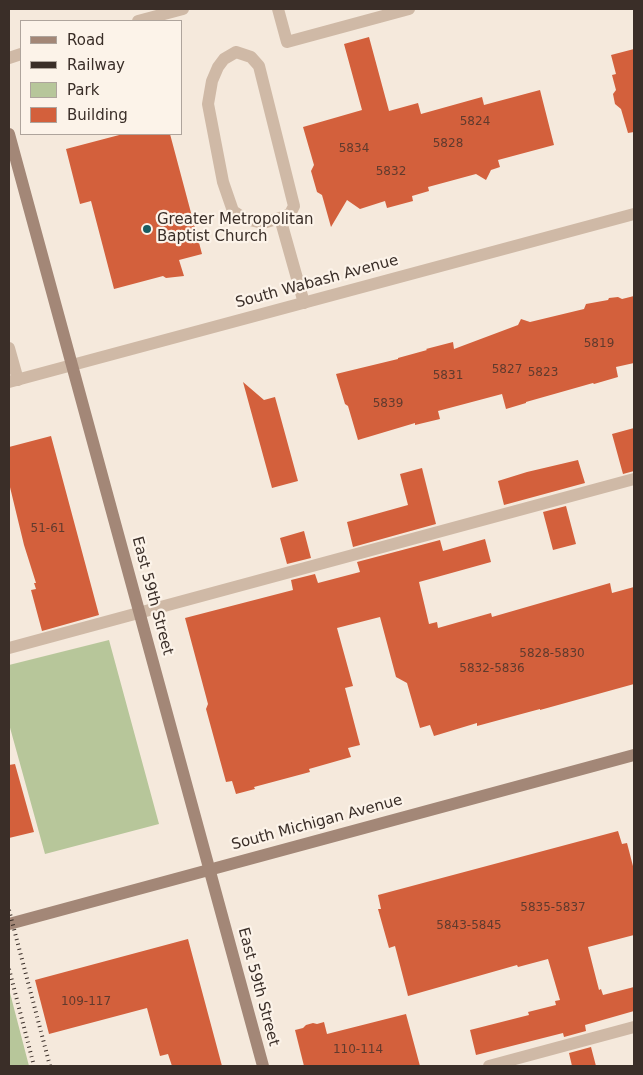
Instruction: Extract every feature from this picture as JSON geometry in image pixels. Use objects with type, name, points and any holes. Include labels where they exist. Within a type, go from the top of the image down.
[{"type":"street","points":[[142,20],[183,9]]},
{"type":"street","points":[[278,9],[287,42],[409,9]]},
{"type":"street","points":[[236,52],[251,57],[259,66],[294,206],[290,214],[280,218],[262,222],[245,219],[233,211],[223,182],[208,104],[212,81],[218,67],[224,59],[236,52]]},
{"type":"street","name":"East 59th Street","points":[[9,134],[12,162],[72,365],[263,1066]]},
{"type":"street","name":"South Wabash Avenue","points":[[13,381],[634,214]]},
{"type":"street","points":[[280,218],[304,303]]},
{"type":"street","points":[[9,348],[13,381]]},
{"type":"street","points":[[9,648],[634,479]]},
{"type":"street","name":"South Michigan Avenue","points":[[9,924],[634,755]]},
{"type":"street","points":[[489,1066],[634,1027]]},
{"type":"green space","points":[[109,640],[159,824],[45,854],[9,724],[9,665]]},
{"type":"green space","points":[[9,989],[29,1066],[9,1066]]},
{"type":"building","points":[[369,37],[389,111],[418,103],[421,114],[482,97],[484,105],[540,90],[554,145],[498,160],[500,167],[491,170],[486,180],[476,174],[428,187],[429,191],[412,196],[413,201],[387,208],[385,201],[360,209],[347,200],[331,227],[322,195],[317,192],[311,171],[314,165],[303,127],[362,110],[344,44]]},
{"type":"building","points":[[634,49],[634,132],[628,133],[621,109],[615,104],[613,94],[616,90],[612,75],[616,74],[611,55]]},
{"type":"building","name":"Greater Metropolitan Baptist Church","points":[[119,135],[170,135],[202,254],[179,260],[184,276],[166,278],[163,276],[114,289],[91,201],[80,204],[66,149]]},
{"type":"building","points":[[634,296],[634,363],[616,367],[618,377],[506,409],[502,394],[438,411],[440,419],[415,425],[415,423],[358,440],[336,374],[398,359],[453,342],[454,349],[518,325],[521,319],[530,322],[584,309],[586,304],[608,300],[609,298],[618,297],[622,299]]},
{"type":"building","points":[[243,382],[264,400],[275,397],[298,481],[272,488]]},
{"type":"building","points":[[634,428],[634,471],[623,474],[612,434]]},
{"type":"building","points":[[51,436],[99,615],[42,631],[31,590],[36,589],[34,583],[36,583],[24,545],[9,483],[9,447]]},
{"type":"building","points":[[578,460],[585,483],[504,505],[498,481]]},
{"type":"building","points":[[422,468],[436,524],[353,547],[347,522],[408,505],[400,474]]},
{"type":"building","points":[[566,506],[576,544],[553,550],[543,512]]},
{"type":"building","points":[[304,531],[311,558],[287,564],[280,538]]},
{"type":"building","points":[[485,539],[491,562],[419,582],[429,624],[437,622],[438,628],[491,613],[492,617],[610,583],[612,593],[634,587],[634,684],[477,726],[477,723],[434,736],[430,725],[420,728],[407,683],[396,677],[380,617],[337,628],[353,686],[345,688],[360,745],[348,748],[351,757],[309,769],[310,772],[254,787],[255,789],[236,794],[232,781],[226,782],[206,709],[208,704],[185,618],[293,590],[291,580],[315,574],[318,583],[360,572],[357,562],[440,540],[443,551]]},
{"type":"building","points":[[15,764],[34,832],[9,838],[9,765]]},
{"type":"building","points":[[618,831],[622,844],[627,843],[634,870],[634,935],[588,947],[599,990],[601,989],[603,995],[634,987],[634,1011],[585,1025],[586,1031],[564,1037],[563,1033],[476,1055],[470,1030],[529,1015],[528,1012],[556,1005],[555,1001],[560,1000],[548,959],[518,967],[517,965],[408,996],[395,946],[389,948],[378,909],[381,909],[378,895]]},
{"type":"building","points":[[188,939],[222,1066],[172,1066],[168,1054],[160,1056],[147,1008],[49,1034],[35,980]]},
{"type":"building","points":[[406,1014],[420,1066],[304,1066],[295,1030],[313,1023],[324,1022],[327,1034]]},
{"type":"building","points":[[591,1047],[596,1066],[572,1066],[569,1053]]},
{"type":"railway","points":[[9,910],[50,1066]]},
{"type":"railway","points":[[9,969],[34,1066]]},
{"type":"place","name":"Greater Metropolitan Baptist Church","points":[[147,229]]}]
